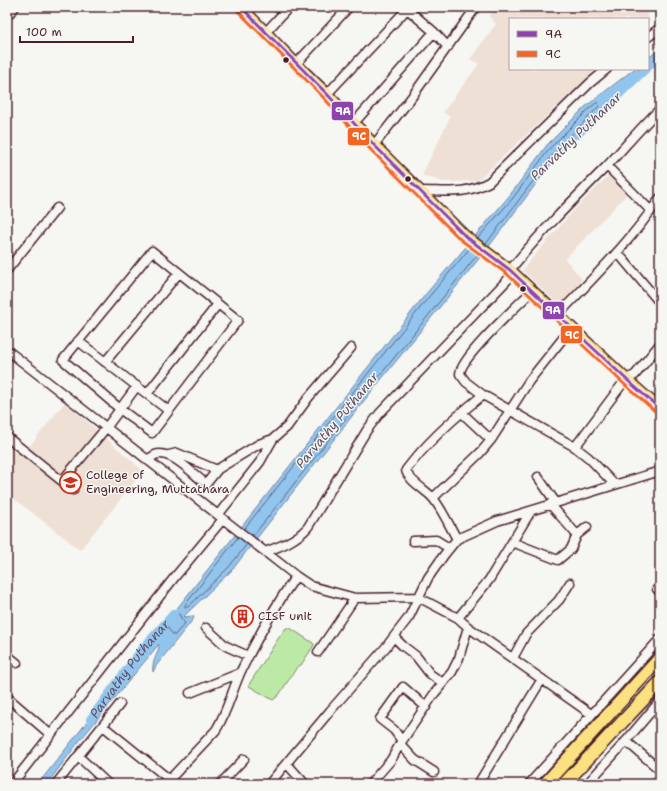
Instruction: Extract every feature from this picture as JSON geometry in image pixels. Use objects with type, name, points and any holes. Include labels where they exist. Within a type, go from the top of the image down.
[{"type":"highway","points":[[545,784],[660,658]]},
{"type":"highway","points":[[564,784],[660,682]]},
{"type":"main road","points":[[241,7],[327,94],[374,145],[465,236],[512,272],[557,316],[572,327],[626,380],[660,409]]},
{"type":"street","points":[[7,16],[15,7]]},
{"type":"street","points":[[266,33],[289,7]]},
{"type":"street","points":[[296,64],[349,7]]},
{"type":"street","points":[[327,94],[406,8],[434,32],[448,47]]},
{"type":"street","points":[[374,145],[411,98],[474,8]]},
{"type":"street","points":[[649,36],[660,28]]},
{"type":"street","points":[[354,123],[434,32]]},
{"type":"street","points":[[421,191],[464,192],[478,188],[489,182],[590,83],[606,70]]},
{"type":"street","points":[[265,552],[281,546],[303,534],[367,430],[380,413],[512,272],[528,248],[660,109]]},
{"type":"street","points":[[607,166],[651,211]]},
{"type":"street","points":[[557,316],[617,252],[660,198]]},
{"type":"street","points":[[7,270],[57,208]]},
{"type":"street","points":[[152,250],[218,304],[238,320],[152,433],[120,409],[63,360],[152,250]]},
{"type":"street","points":[[617,252],[659,300]]},
{"type":"street","points":[[105,362],[179,273]]},
{"type":"street","points":[[532,291],[494,328],[462,366],[460,371],[462,377],[483,396],[575,447],[589,458],[614,484]]},
{"type":"street","points":[[147,394],[218,304]]},
{"type":"street","points":[[433,498],[491,440],[529,381],[572,327]]},
{"type":"street","points":[[78,341],[169,411]]},
{"type":"street","points":[[575,447],[626,380],[635,375],[660,344]]},
{"type":"street","points":[[12,784],[174,578],[260,462],[273,439],[286,427],[309,397],[351,348]]},
{"type":"street","points":[[7,350],[265,552],[311,586],[355,598],[418,597],[458,618],[468,627],[591,714]]},
{"type":"street","points":[[62,481],[106,428],[137,386]]},
{"type":"street","points":[[457,539],[433,498],[413,482],[406,474],[406,470],[424,449],[461,412],[483,396]]},
{"type":"street","points":[[461,412],[491,440]]},
{"type":"street","points":[[7,437],[73,490]]},
{"type":"street","points":[[147,460],[156,454],[167,454],[179,461],[206,484],[217,470],[229,461],[259,444],[273,439]]},
{"type":"street","points":[[169,455],[177,453],[217,470]]},
{"type":"street","points":[[269,784],[409,618],[428,578],[457,539],[497,521],[660,471]]},
{"type":"street","points":[[538,477],[553,504],[577,535]]},
{"type":"street","points":[[458,618],[489,580],[531,510]]},
{"type":"street","points":[[512,542],[558,560],[571,549],[577,535],[587,527]]},
{"type":"street","points":[[413,541],[436,540],[450,548]]},
{"type":"street","points":[[104,726],[173,782],[221,722],[248,656],[278,602],[296,576]]},
{"type":"street","points":[[513,658],[526,634],[558,600],[570,583]]},
{"type":"street","points":[[318,652],[355,598]]},
{"type":"street","points":[[370,784],[391,760],[401,743],[455,667],[468,627]]},
{"type":"street","points":[[206,628],[226,646],[248,656]]},
{"type":"street","points":[[394,637],[416,656],[430,674],[443,683]]},
{"type":"street","points":[[529,784],[660,639]]},
{"type":"street","points":[[7,655],[17,663]]},
{"type":"street","points":[[190,693],[240,673]]},
{"type":"street","points":[[478,784],[542,679]]},
{"type":"street","points":[[426,707],[403,687],[380,719],[394,730],[401,743],[415,760],[434,772]]},
{"type":"street","points":[[7,698],[51,735]]},
{"type":"street","points":[[587,784],[626,742],[660,701]]},
{"type":"street","points":[[56,784],[104,726],[120,704]]},
{"type":"street","points":[[626,742],[660,770]]},
{"type":"street","points":[[78,756],[108,784]]},
{"type":"street","points":[[220,784],[244,759]]},
{"type":"street","points":[[287,764],[305,784]]},
{"type":"shaded area","points":[[497,7],[645,7],[650,20],[649,22],[649,18],[509,18],[509,70],[600,70],[579,86],[477,181],[443,182],[422,175],[450,117],[443,112],[479,64],[470,59],[496,24],[489,16]]},
{"type":"shaded area","points":[[611,173],[628,193],[565,259],[582,279],[562,308],[522,270],[574,210]]},
{"type":"shaded area","name":"College of Engineering, Muttathara","points":[[65,402],[143,471],[80,550],[7,493],[7,431],[28,448]]},
{"type":"green space","points":[[286,628],[290,628],[314,645],[301,665],[297,667],[279,695],[273,700],[249,686]]},
{"type":"water","points":[[660,49],[660,56],[649,65],[649,57]]},
{"type":"water","points":[[633,70],[644,70],[609,101],[554,160],[490,245],[363,402],[232,570],[183,617],[193,616],[194,618],[156,666],[153,672],[153,664],[159,644],[77,744],[47,784],[38,784],[425,295],[510,195],[547,145],[585,107]]},
{"type":"waterway","name":"Parvathy Puthanar","points":[[649,66],[660,57]]},
{"type":"waterway","name":"Parvathy Puthanar","points":[[577,135],[645,70]]},
{"type":"waterway","name":"Parvathy Puthanar","points":[[90,719],[140,651],[174,613]]},
{"type":"waterway","name":"Parvathy Puthanar","points":[[656,784],[660,779]]},
{"type":"transit line","name":"9A","points":[[241,7],[327,94],[374,145],[465,236],[510,270],[660,409]]},
{"type":"transit line","name":"9C","points":[[237,10],[323,97],[370,149],[461,240],[507,274],[657,413]]},
{"type":"place","name":"College of Engineering, Muttathara","points":[[71,482]]},
{"type":"place","name":"CISF unit","points":[[243,616]]}]
